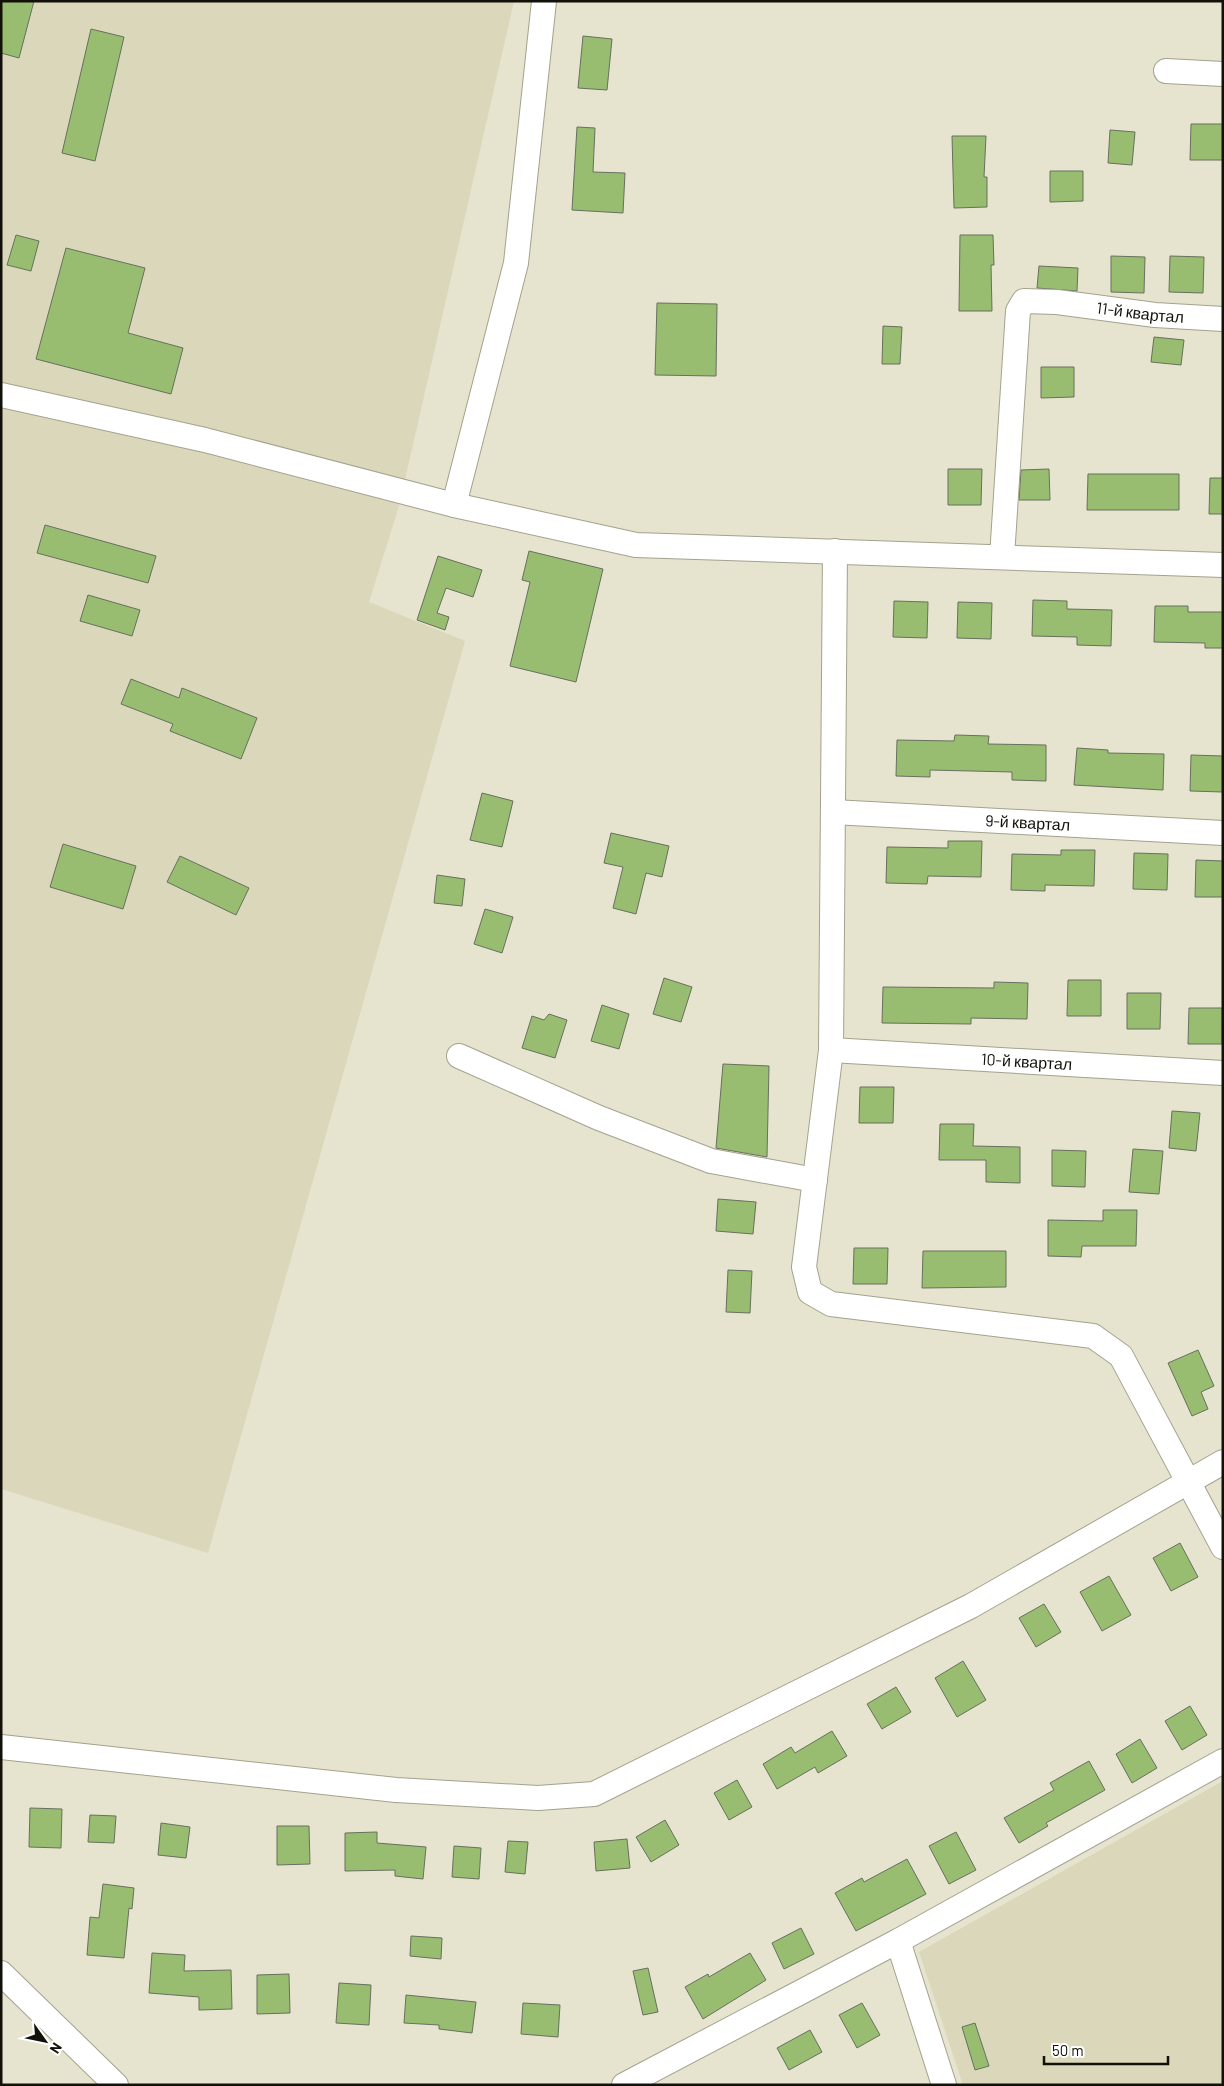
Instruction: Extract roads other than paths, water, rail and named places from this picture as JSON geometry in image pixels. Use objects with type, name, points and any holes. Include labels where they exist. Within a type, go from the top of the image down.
[{"type":"street","points":[[454,505],[516,263],[544,1]]},
{"type":"street","points":[[1166,71],[1223,74]]},
{"type":"street","name":"11-й квартал","points":[[1002,557],[1018,310],[1024,301],[1057,302],[1155,315],[1223,319]]},
{"type":"street","points":[[1,395],[205,440],[454,505],[636,545],[1223,564]]},
{"type":"street","points":[[835,551],[831,1050],[804,1267],[810,1292],[831,1304],[1093,1336],[1121,1356],[1223,1547]]},
{"type":"street","name":"9-й квартал","points":[[833,812],[1223,833]]},
{"type":"street","name":"10-й квартал","points":[[831,1050],[1223,1073]]},
{"type":"street","points":[[459,1056],[599,1118],[711,1160],[815,1180]]},
{"type":"street","points":[[1,1747],[396,1790],[538,1798],[594,1794],[971,1606],[1188,1480],[1223,1462]]},
{"type":"street","points":[[624,2085],[898,1941],[1223,1761]]},
{"type":"street","points":[[898,1941],[944,2085]]},
{"type":"street","points":[[1,1973],[116,2085]]}]
